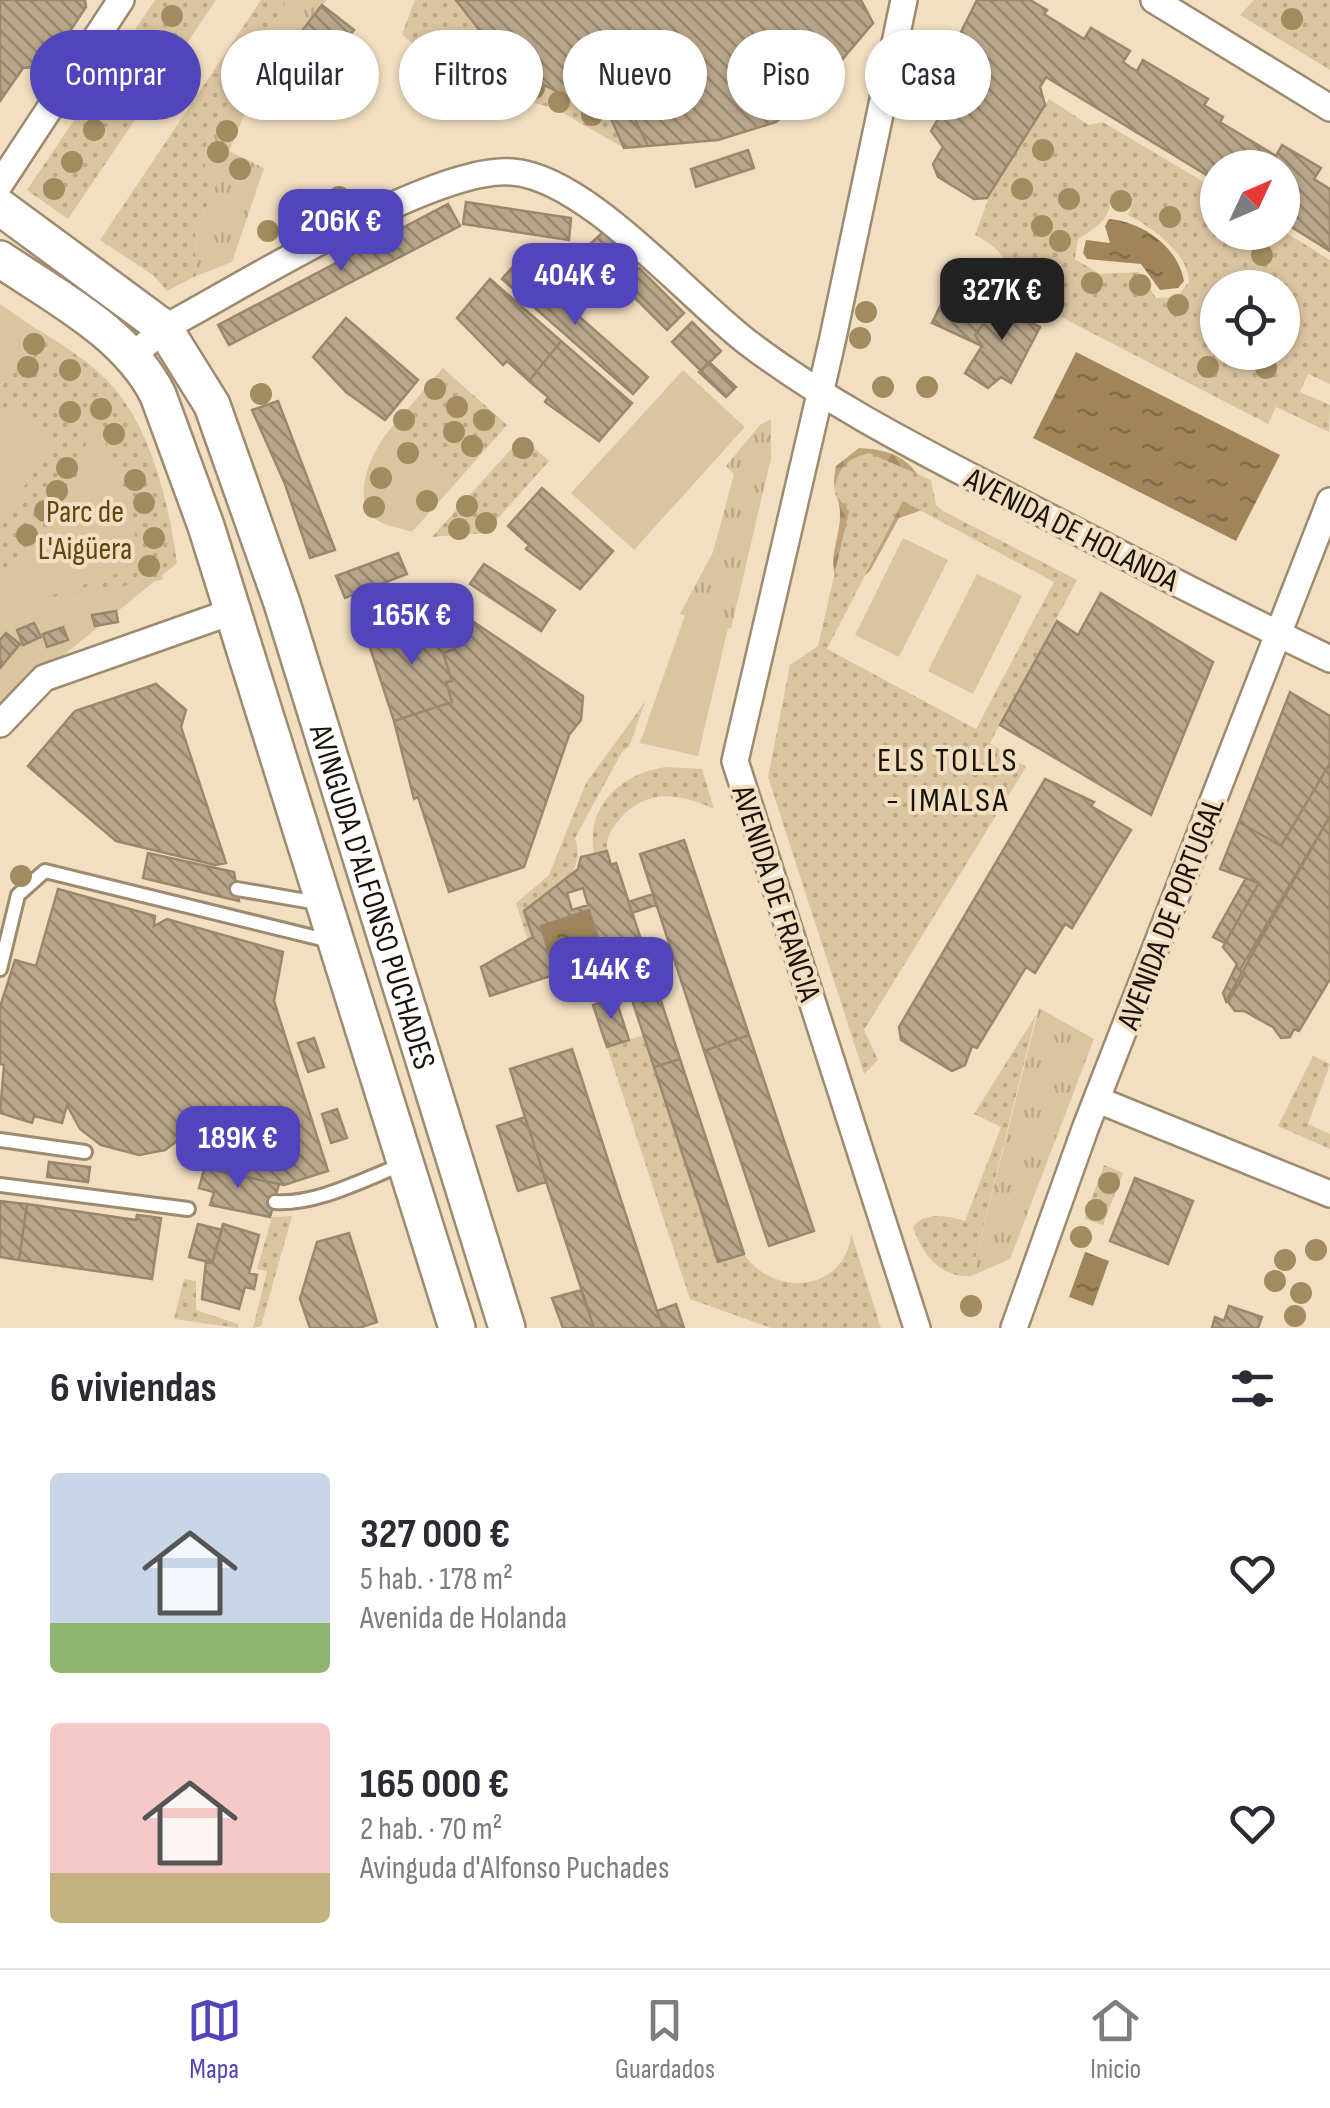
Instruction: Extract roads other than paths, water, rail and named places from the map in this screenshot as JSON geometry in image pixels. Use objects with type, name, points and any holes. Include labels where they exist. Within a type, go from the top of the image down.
[{"type":"main road","name":"AVINGUDA D'ALFONSO PUCHADES","points":[[0,207],[154,319],[212,406],[300,666],[507,1328]]},
{"type":"main road","name":"AVINGUDA D'ALFONSO PUCHADES","points":[[0,259],[126,350],[158,395],[206,526],[457,1328]]},
{"type":"main road","points":[[230,612],[300,666]]},
{"type":"street","points":[[0,184],[120,0]]},
{"type":"street","name":"AVENIDA DE FRANCIA","points":[[904,0],[734,761],[917,1328]]},
{"type":"street","points":[[1154,0],[1330,108]]},
{"type":"street","name":"AVENIDA DE HOLANDA","points":[[126,350],[154,319],[409,198],[481,172],[515,172],[551,183],[590,206],[746,341],[818,393],[890,435],[1330,659]]},
{"type":"street","name":"AVENIDA DE PORTUGAL","points":[[1014,1328],[1330,500]]},
{"type":"street","points":[[0,724],[44,678],[230,612]]},
{"type":"street","points":[[1098,1100],[1330,1194]]},
{"type":"lane","points":[[0,969],[18,895],[46,872],[337,942]]},
{"type":"lane","points":[[237,889],[324,904]]},
{"type":"lane","points":[[0,1140],[85,1152]]},
{"type":"lane","points":[[274,1202],[289,1203],[335,1191],[403,1164]]},
{"type":"lane","points":[[0,1186],[188,1208]]},
{"type":"water","points":[[1109,219],[1134,225],[1167,247],[1184,281],[1178,288],[1160,290],[1141,264],[1087,259],[1083,253],[1086,240],[1110,243],[1105,226]]},
{"type":"water","points":[[1076,352],[1280,455],[1236,541],[1033,438]]},
{"type":"water","points":[[589,910],[600,944],[550,958],[541,926]]},
{"type":"water","points":[[1085,1252],[1109,1261],[1093,1306],[1069,1297]]},
{"type":"district","name":"ELS TOLLS - IMALSA","points":[[948,779]]},
{"type":"park label","name":"Parc de L'Aigüera","points":[[85,530]]}]
